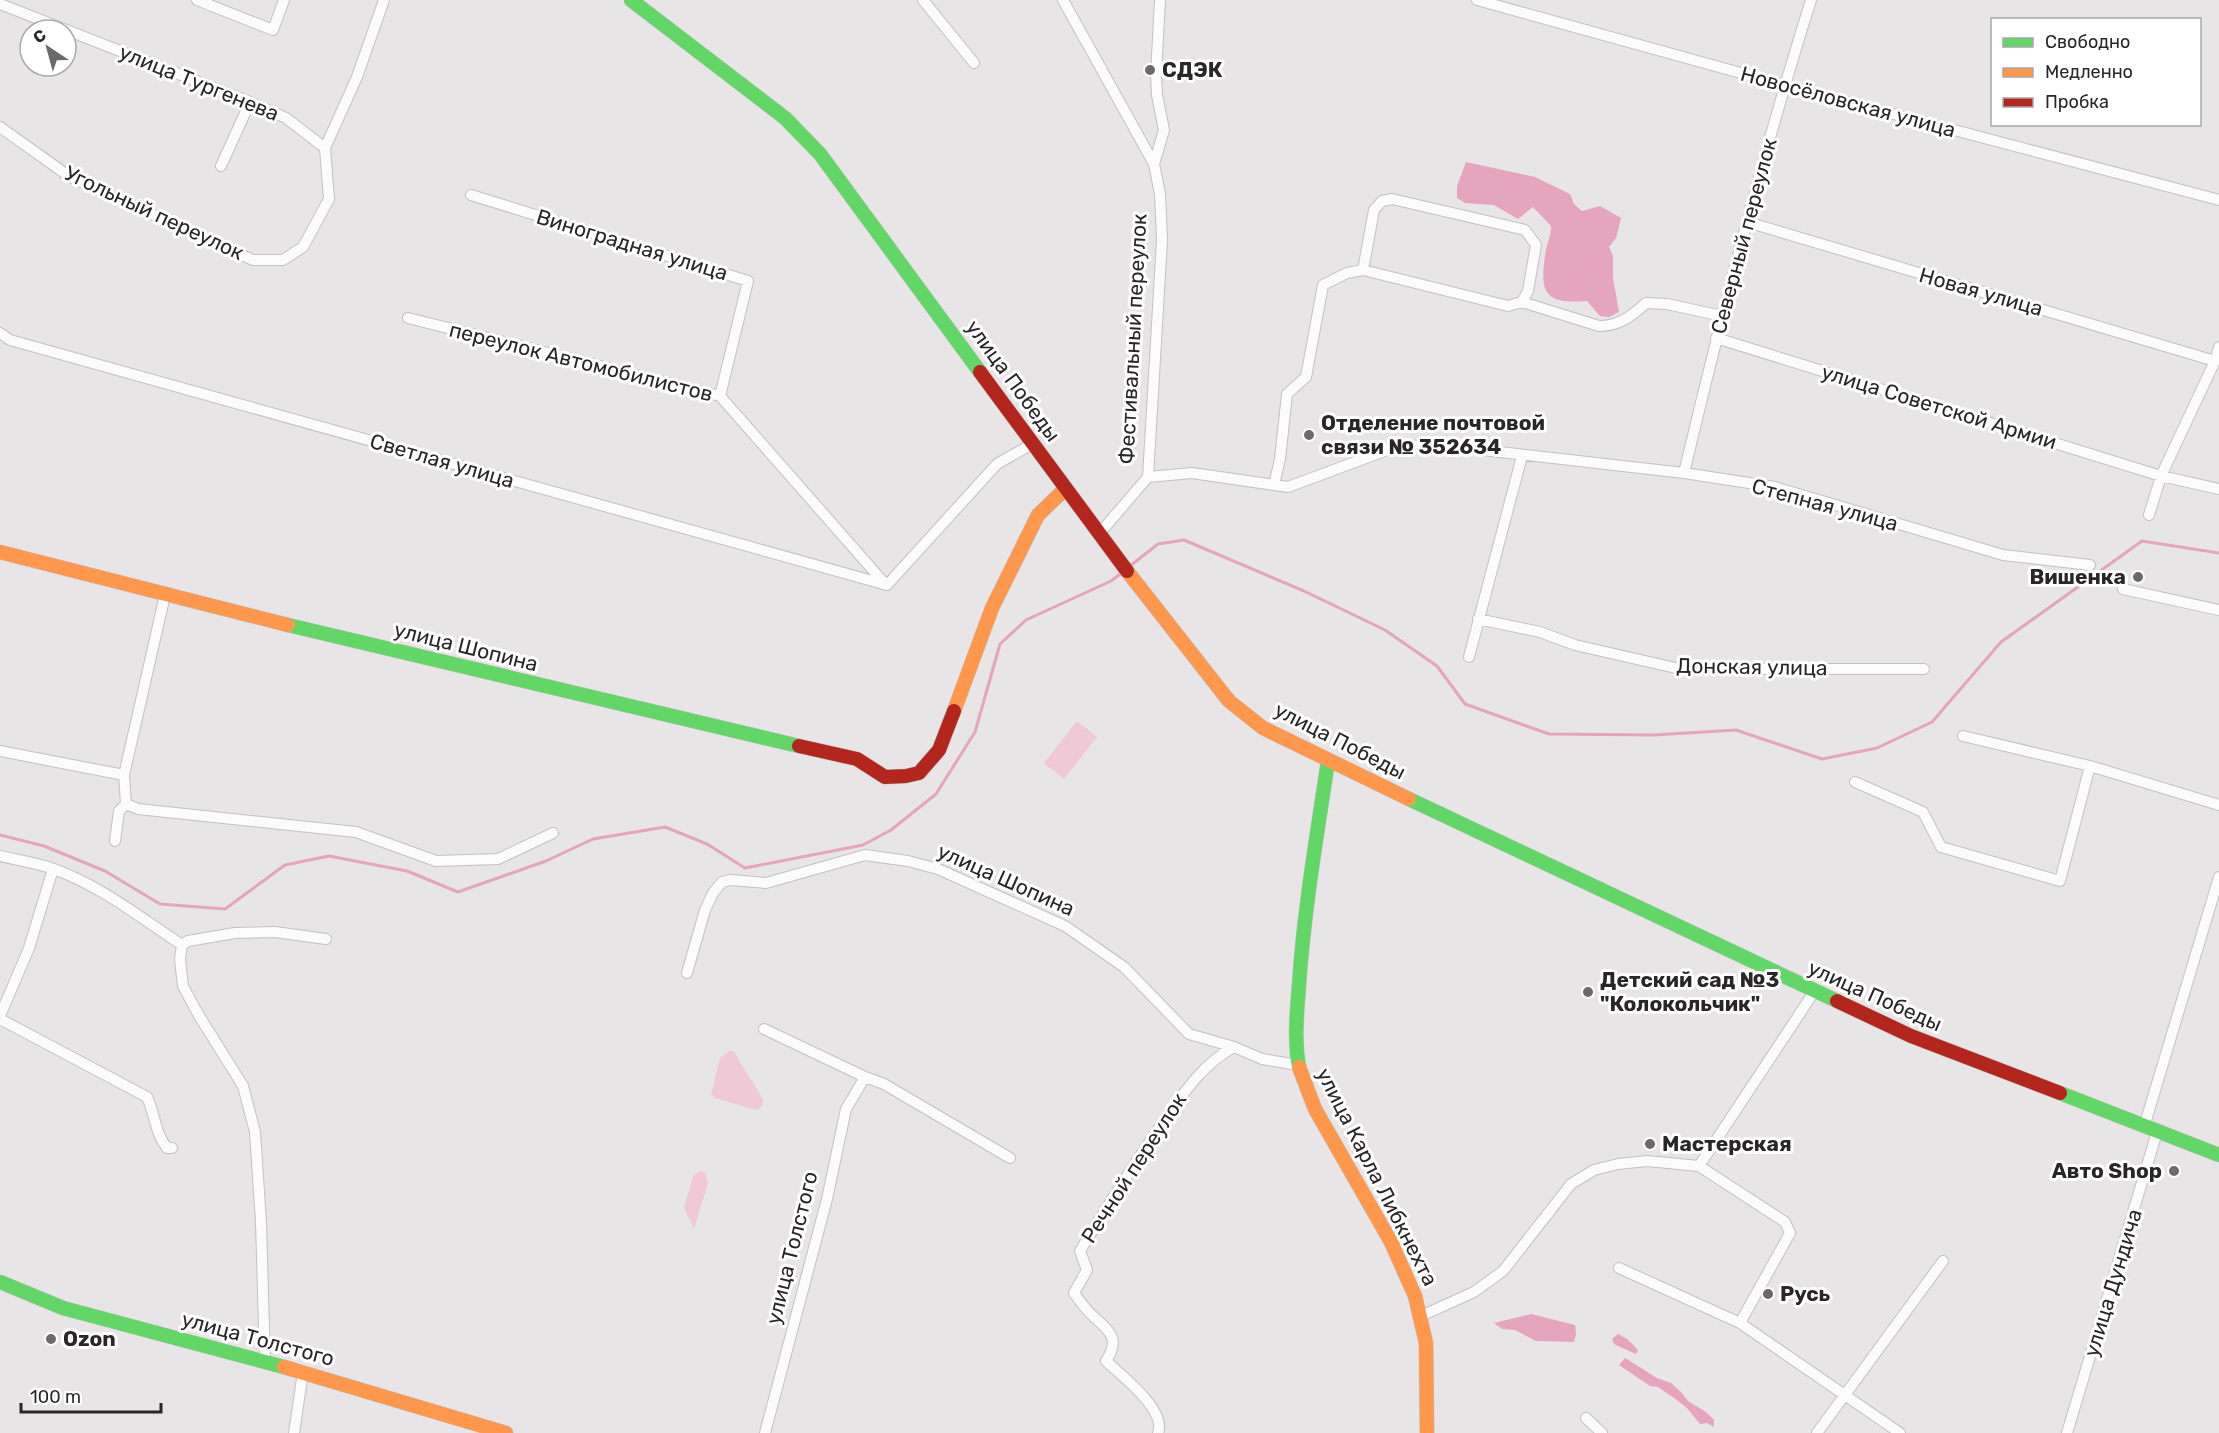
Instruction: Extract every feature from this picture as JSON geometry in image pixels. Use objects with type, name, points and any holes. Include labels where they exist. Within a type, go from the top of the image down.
[{"type":"street","points":[[197,0],[273,30],[284,0]]},
{"type":"street","name":"Угольный переулок","points":[[0,127],[70,177],[253,260],[283,260],[303,247],[329,199],[326,148],[357,77],[384,0]]},
{"type":"street","name":"улица Победы","points":[[631,0],[785,118],[820,154],[1117,558],[1229,701],[1263,728],[1328,761],[1911,1036],[2219,1155]]},
{"type":"street","points":[[923,0],[974,63]]},
{"type":"street","name":"Фестивальный переулок","points":[[1064,0],[1154,164],[1161,194],[1162,240],[1148,477],[1099,534]]},
{"type":"street","name":"Фестивальный переулок","points":[[1154,164],[1164,130],[1157,95],[1156,75],[1160,0]]},
{"type":"street","name":"Новосёловская улица","points":[[1477,0],[1784,85],[2219,200]]},
{"type":"street","name":"Северный переулок","points":[[1684,473],[1716,338],[1747,222],[1784,85],[1811,0]]},
{"type":"street","name":"улица Тургенева","points":[[0,4],[250,102],[286,118],[326,148]]},
{"type":"street","points":[[221,166],[250,102]]},
{"type":"street","name":"Виноградная улица","points":[[471,195],[748,281],[720,396]]},
{"type":"street","points":[[1363,270],[1374,210],[1382,201],[1392,200],[1525,230],[1536,245],[1528,291],[1522,302]]},
{"type":"street","name":"Новая улица","points":[[1747,222],[2215,360]]},
{"type":"street","points":[[1274,485],[1280,459],[1287,394],[1306,377],[1323,285],[1347,273],[1363,270],[1508,306],[1522,302],[1599,326],[1612,326],[1631,317],[1646,303],[1667,304],[1722,316]]},
{"type":"street","name":"переулок Автомобилистов","points":[[408,318],[720,396],[887,585]]},
{"type":"street","name":"Светлая улица","points":[[0,333],[10,340],[887,585]]},
{"type":"street","name":"улица Советской Армии","points":[[1716,338],[2161,476]]},
{"type":"street","points":[[2149,515],[2161,476],[2219,347]]},
{"type":"street","points":[[887,585],[998,464],[1032,444]]},
{"type":"street","name":"Степная улица","points":[[1148,477],[1192,473],[1288,487],[1398,446],[1439,445],[1684,473],[1775,487],[2003,555],[2090,565]]},
{"type":"street","points":[[1469,657],[1522,456]]},
{"type":"street","points":[[2161,476],[2219,489]]},
{"type":"street","name":"улица Шопина","points":[[0,552],[528,684],[857,759],[885,777],[906,776],[920,773],[939,750],[992,608],[1038,515],[1065,489]]},
{"type":"street","points":[[2123,589],[2219,610]]},
{"type":"street","points":[[115,841],[119,811],[126,804],[124,775],[165,595]]},
{"type":"street","name":"Донская улица","points":[[1478,619],[1540,632],[1575,645],[1680,669],[1924,669]]},
{"type":"street","points":[[1963,736],[2090,766],[2219,805]]},
{"type":"street","points":[[0,751],[124,775]]},
{"type":"street","name":"улица Карла Либкнехта","points":[[1328,761],[1300,953],[1298,1065],[1312,1106],[1367,1198],[1405,1270],[1421,1316],[1425,1346],[1427,1433]]},
{"type":"street","points":[[1855,782],[1923,812],[1941,847],[2060,881],[2090,766]]},
{"type":"street","points":[[126,804],[138,809],[356,832],[436,861],[498,859],[552,833]]},
{"type":"street","name":"улица Шопина","points":[[687,973],[705,910],[713,893],[722,882],[731,880],[766,883],[865,855],[908,861],[938,869],[1065,926],[1124,967],[1189,1034],[1234,1047],[1262,1059],[1298,1065]]},
{"type":"street","points":[[0,856],[53,869],[102,892],[182,945]]},
{"type":"street","points":[[53,869],[29,948],[0,1017],[147,1097],[153,1110],[160,1139],[167,1148],[172,1148]]},
{"type":"street","points":[[2144,1127],[2219,877]]},
{"type":"street","points":[[265,1362],[261,1222],[255,1132],[243,1086],[183,986],[180,959],[182,945],[188,941],[245,933],[275,932],[326,939]]},
{"type":"street","points":[[1698,1167],[1814,992]]},
{"type":"street","points":[[764,1029],[884,1084],[1010,1158]]},
{"type":"street","name":"Речной переулок","points":[[1158,1433],[1161,1425],[1157,1412],[1106,1361],[1112,1352],[1113,1343],[1110,1334],[1074,1293],[1087,1270],[1080,1251],[1114,1194],[1193,1079],[1219,1055],[1234,1047]]},
{"type":"street","name":"улица Толстого","points":[[765,1433],[827,1199],[846,1109],[865,1077]]},
{"type":"street","name":"улица Дундича","points":[[2067,1433],[2157,1132]]},
{"type":"street","points":[[1421,1316],[1474,1292],[1503,1271],[1571,1184],[1594,1170],[1618,1164],[1647,1161],[1698,1167],[1785,1222],[1790,1233],[1740,1323]]},
{"type":"street","points":[[1817,1433],[1943,1261]]},
{"type":"street","points":[[1619,1268],[1740,1323],[1900,1433]]},
{"type":"street","name":"улица Толстого","points":[[0,1282],[63,1308],[303,1372],[506,1433]]},
{"type":"street","points":[[294,1433],[303,1372]]},
{"type":"street","points":[[1586,1418],[1602,1433]]},
{"type":"shaded area","points":[[1466,162],[1535,177],[1570,194],[1574,204],[1582,211],[1600,206],[1621,218],[1616,238],[1609,247],[1613,256],[1613,278],[1619,312],[1609,317],[1600,316],[1587,301],[1571,302],[1552,297],[1547,292],[1543,275],[1551,226],[1533,207],[1518,219],[1494,205],[1465,203],[1457,198],[1457,186]]},
{"type":"shaded area","points":[[1077,721],[1097,737],[1064,779],[1044,763]]},
{"type":"shaded area","points":[[730,1050],[734,1052],[764,1101],[760,1109],[756,1110],[715,1098],[711,1094],[720,1058]]},
{"type":"shaded area","points":[[700,1171],[705,1172],[708,1183],[694,1229],[684,1207],[693,1176]]},
{"type":"shaded area","points":[[1531,1314],[1575,1325],[1574,1342],[1536,1341],[1515,1330],[1502,1329],[1494,1323]]},
{"type":"shaded area","points":[[1618,1334],[1638,1350],[1636,1354],[1614,1344],[1612,1339]]},
{"type":"shaded area","points":[[1625,1358],[1657,1378],[1671,1383],[1688,1401],[1714,1420],[1714,1427],[1707,1423],[1700,1424],[1687,1408],[1674,1398],[1658,1387],[1650,1386],[1619,1365]]},
{"type":"waterway","points":[[1130,566],[1158,544],[1184,540],[1304,591],[1385,630],[1437,666],[1465,704],[1549,734],[1654,735],[1736,730],[1822,759],[1877,748],[1932,722],[2001,642],[2142,541],[2219,553]]},
{"type":"waterway","points":[[0,835],[44,846],[105,871],[160,904],[225,909],[285,865],[329,856],[407,871],[458,892],[546,861],[593,839],[665,827],[707,844],[745,868],[863,845],[891,830],[936,794],[975,732],[1000,644],[1026,620],[1111,581],[1123,572]]},
{"type":"traffic: fast","points":[[631,0],[785,118],[820,154],[980,372]]},
{"type":"traffic: fast","points":[[288,625],[799,746]]},
{"type":"traffic: fast","points":[[1299,1067],[1296,1026],[1301,957],[1328,761]]},
{"type":"traffic: fast","points":[[1409,799],[1837,1001]]},
{"type":"traffic: fast","points":[[2060,1093],[2219,1155]]},
{"type":"traffic: fast","points":[[0,1282],[63,1308],[284,1367]]},
{"type":"traffic: slow","points":[[954,711],[992,608],[1038,515],[1065,489]]},
{"type":"traffic: slow","points":[[0,552],[288,625]]},
{"type":"traffic: slow","points":[[1127,571],[1229,701],[1263,728],[1409,799]]},
{"type":"traffic: slow","points":[[1299,1067],[1315,1109],[1391,1242],[1415,1296],[1426,1343],[1427,1433]]},
{"type":"traffic: slow","points":[[284,1367],[506,1433]]},
{"type":"traffic: jam","points":[[980,372],[1127,571]]},
{"type":"traffic: jam","points":[[799,746],[857,759],[885,777],[906,776],[919,773],[939,750],[954,711]]},
{"type":"traffic: jam","points":[[1837,1001],[1911,1036],[2060,1093]]},
{"type":"place","name":"СДЭК","points":[[1150,70]]},
{"type":"place","name":"Отделение почтовой связи № 352634","points":[[1309,435]]},
{"type":"place","name":"Вишенка","points":[[2138,577]]},
{"type":"place","name":"Детский сад №3 \"Колокольчик\"","points":[[1588,992]]},
{"type":"place","name":"Мастерская","points":[[1650,1144]]},
{"type":"place","name":"Авто Shop","points":[[2174,1171]]},
{"type":"place","name":"Русь","points":[[1768,1294]]},
{"type":"place","name":"Ozon","points":[[51,1339]]}]
